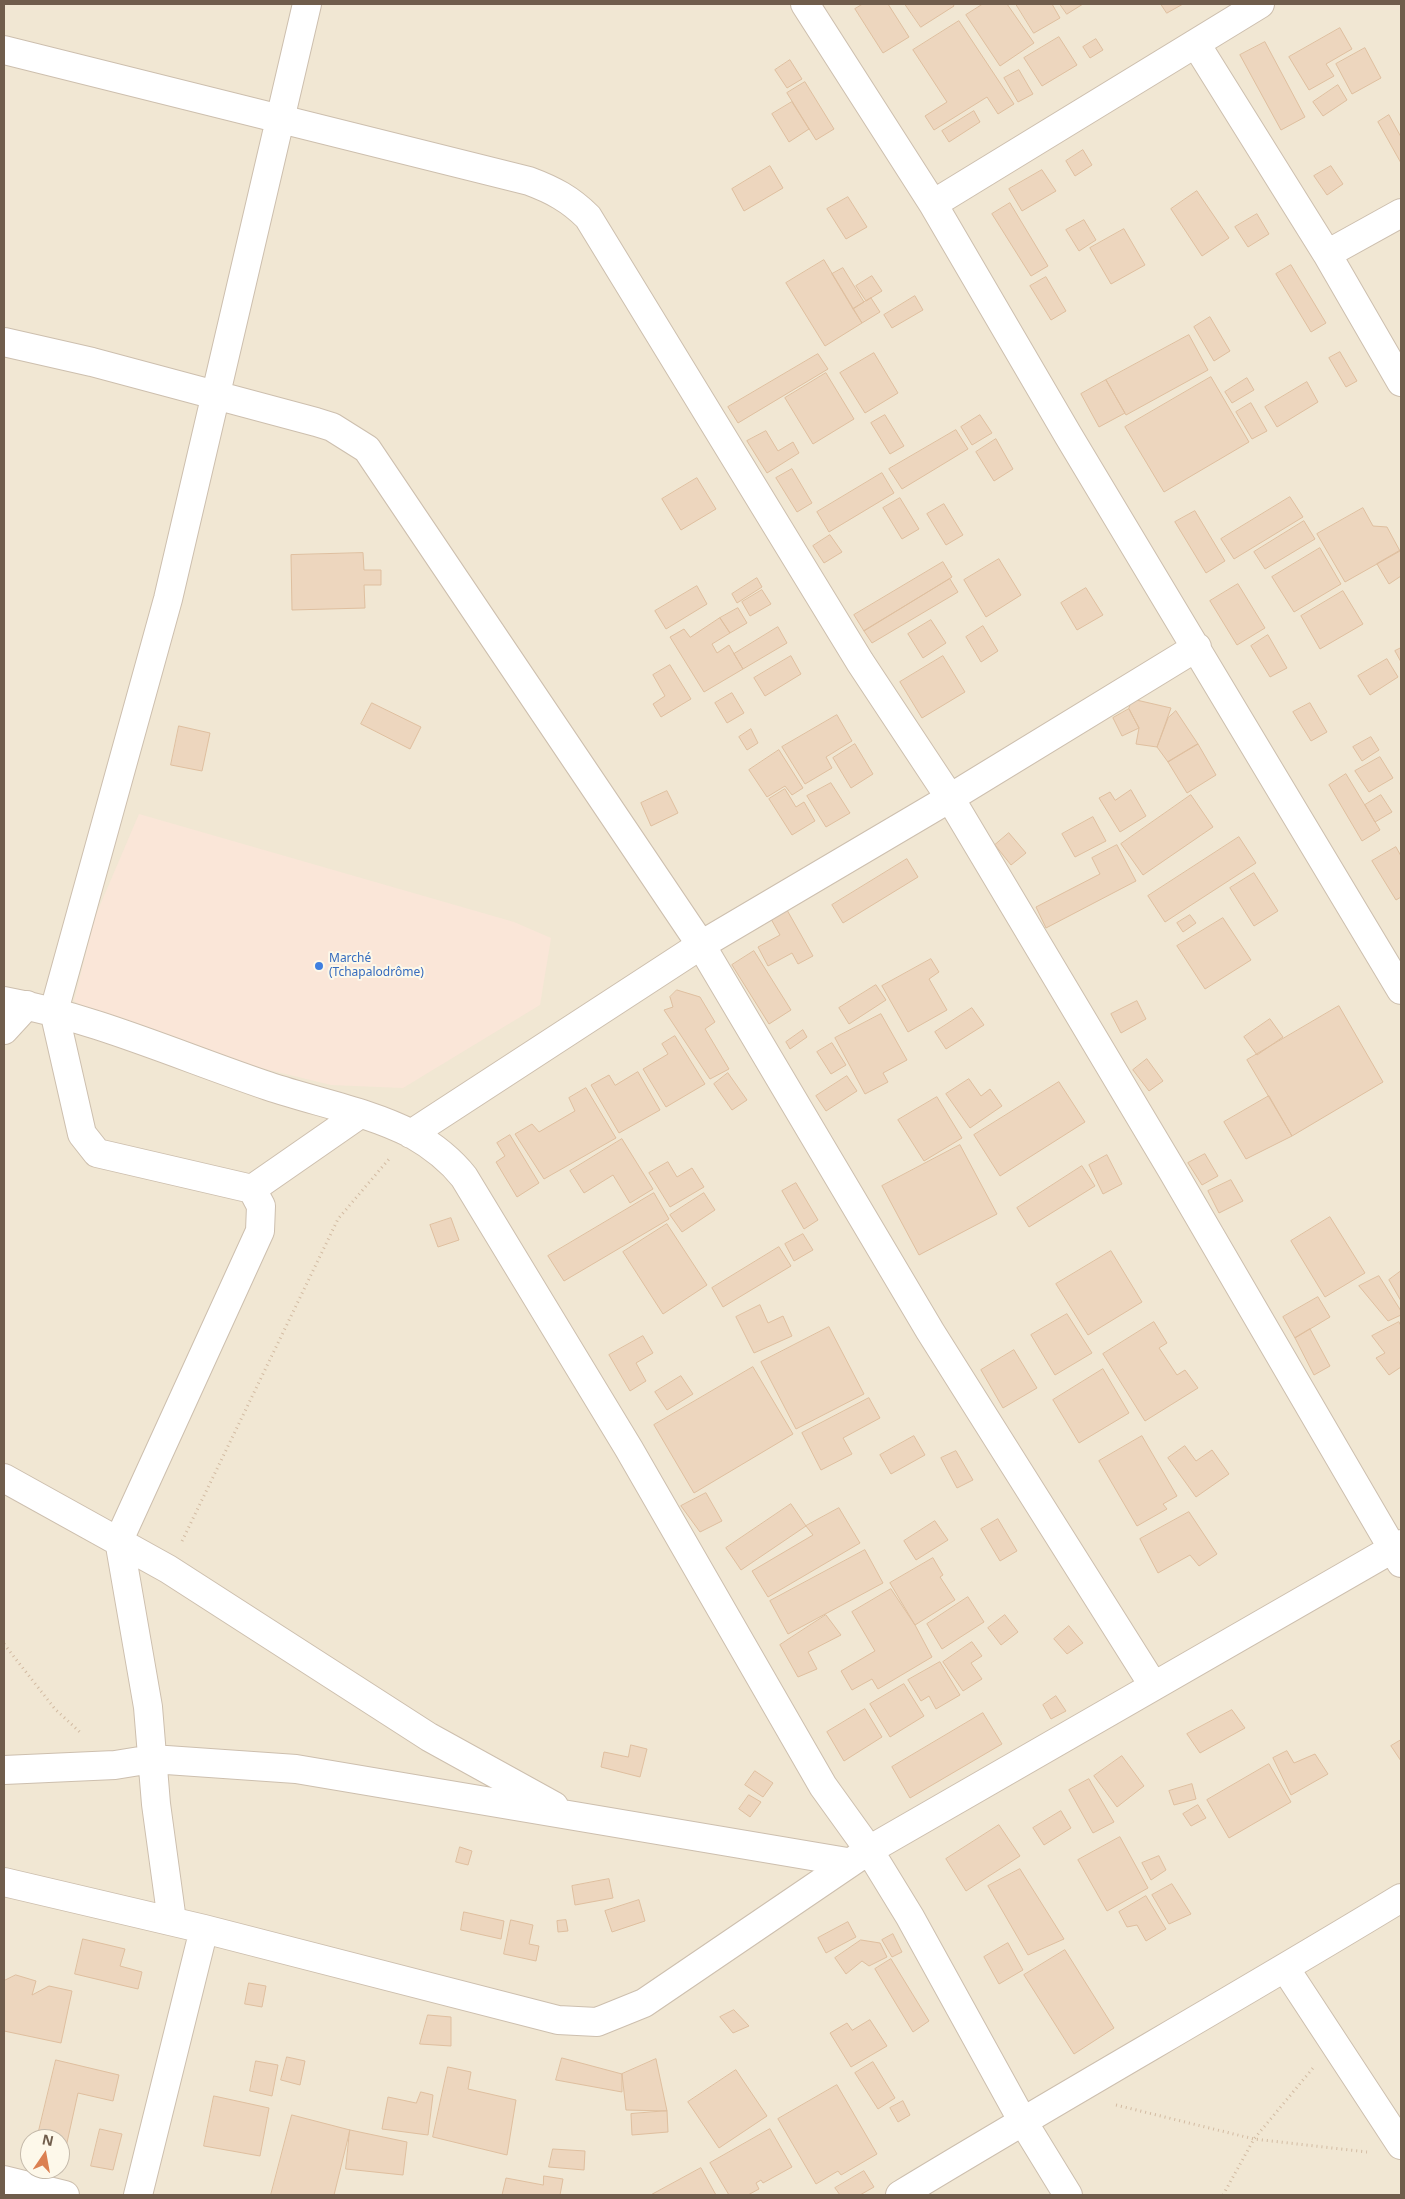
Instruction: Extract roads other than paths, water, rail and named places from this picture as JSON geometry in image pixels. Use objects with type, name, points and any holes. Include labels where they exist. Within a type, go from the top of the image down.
[{"type":"street","points":[[307,4],[168,599],[54,1011],[82,1134],[97,1153],[252,1189],[360,1114]]},
{"type":"street","points":[[805,4],[933,204],[1068,435],[1197,647],[1401,990]]},
{"type":"street","points":[[933,204],[1260,4]]},
{"type":"street","points":[[1196,44],[1327,254],[1401,382]]},
{"type":"street","points":[[4,50],[529,181],[555,190],[573,202],[588,217],[860,662],[950,798],[1399,1552],[1153,1685],[858,1856],[644,2003],[597,2022],[558,2020],[172,1921],[4,1882]]},
{"type":"street","points":[[1327,254],[1401,213]]},
{"type":"street","points":[[4,342],[217,394],[332,427],[367,449],[701,945],[930,1331],[1153,1685]]},
{"type":"street","points":[[411,1134],[701,945],[950,798],[1197,647]]},
{"type":"street","points":[[4,1030],[16,1003],[54,1011],[270,1087],[360,1114],[411,1134],[440,1150],[464,1177],[629,1449],[823,1786],[858,1856],[910,1917],[1022,2120],[1068,2195]]},
{"type":"street","points":[[172,1921],[156,1804],[148,1707],[119,1540],[260,1230],[261,1206],[252,1189]]},
{"type":"street","points":[[4,1478],[119,1540],[168,1569],[429,1737],[572,1815]]},
{"type":"street","points":[[4,1770],[115,1765],[152,1759],[296,1769],[572,1815],[858,1856]]},
{"type":"street","points":[[900,2195],[1022,2120],[1285,1968],[1401,1898]]},
{"type":"street","points":[[138,2195],[204,1929]]},
{"type":"street","points":[[1285,1968],[1401,2145]]},
{"type":"street","points":[[4,2180],[65,2195]]},
{"type":"place","name":"Marché (Tchapalodrôme)","points":[[319,966]]}]
